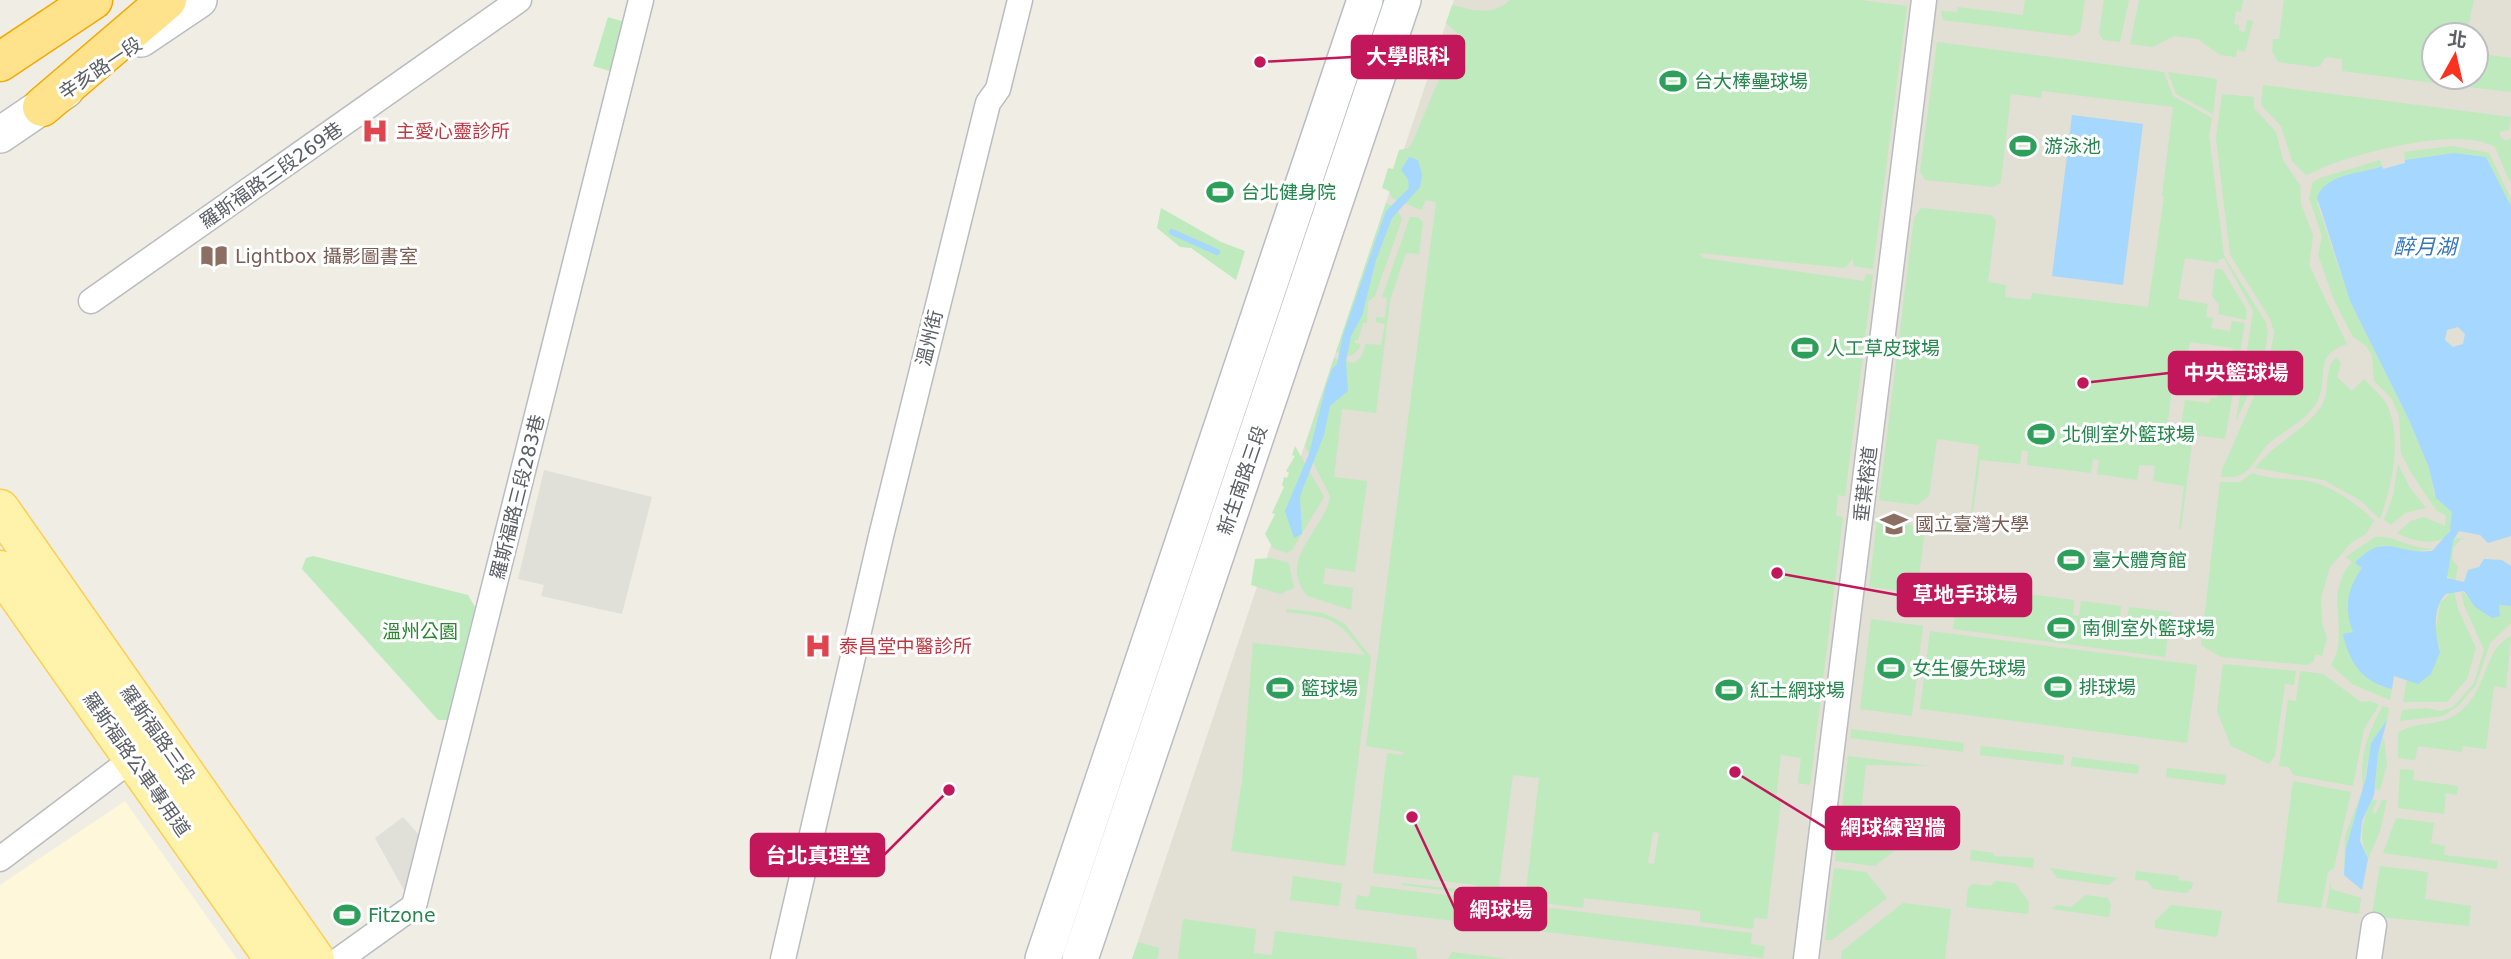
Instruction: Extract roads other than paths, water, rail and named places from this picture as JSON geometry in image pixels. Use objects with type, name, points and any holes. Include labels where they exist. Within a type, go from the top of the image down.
[{"type":"highway","points":[[0,32],[46,0]]},
{"type":"highway","points":[[0,62],[93,0]]},
{"type":"highway","points":[[42,107],[167,0]]},
{"type":"main road","name":"辛亥路一段","points":[[0,135],[199,0]]},
{"type":"main road","name":"新生南路三段","points":[[1043,959],[1365,0]]},
{"type":"main road","name":"新生南路三段","points":[[1080,959],[1403,0]]},
{"type":"main road","name":"羅斯福路三段","points":[[0,509],[315,959]]},
{"type":"main road","name":"羅斯福路公車專用道","points":[[0,546],[290,959]]},
{"type":"main road","name":"羅斯福路公車專用道","points":[[0,569],[274,959]]},
{"type":"main road","points":[[0,599],[120,769],[261,959]]},
{"type":"street","name":"羅斯福路三段269巷","points":[[91,301],[519,0]]},
{"type":"street","name":"羅斯福路三段283巷","points":[[340,959],[414,906],[641,0]]},
{"type":"street","name":"溫州街","points":[[783,959],[954,234],[988,103],[998,89],[1020,0]]},
{"type":"street","name":"垂葉榕道","points":[[1806,959],[1924,4]]},
{"type":"street","points":[[0,859],[120,769]]},
{"type":"street","points":[[2369,959],[2374,925]]},
{"type":"water","points":[[2072,115],[2143,124],[2123,285],[2052,276]]},
{"type":"water","name":"醉月湖","points":[[2454,153],[2486,157],[2511,206],[2511,536],[2488,543],[2480,535],[2459,531],[2453,541],[2447,578],[2464,582],[2468,570],[2479,567],[2484,559],[2502,560],[2511,566],[2511,606],[2499,605],[2500,616],[2492,618],[2475,607],[2464,591],[2446,594],[2438,606],[2436,630],[2440,652],[2431,674],[2418,684],[2394,676],[2392,689],[2373,682],[2359,670],[2349,654],[2343,634],[2353,632],[2348,615],[2348,599],[2362,568],[2355,563],[2365,553],[2383,546],[2432,551],[2450,531],[2452,512],[2436,498],[2429,468],[2410,422],[2350,301],[2317,197],[2328,183],[2336,179],[2382,166],[2383,169],[2405,163],[2405,160]],"holes":[[[2458,327],[2465,334],[2463,344],[2453,347],[2445,340],[2447,330]]]},
{"type":"water","points":[[1409,157],[1418,160],[1422,175],[1420,187],[1392,218],[1376,260],[1362,316],[1351,336],[1346,362],[1348,391],[1330,406],[1324,435],[1300,496],[1302,534],[1294,538],[1285,511],[1309,454],[1326,386],[1332,369],[1337,364],[1343,335],[1386,211],[1409,188],[1408,179],[1401,170]]},
{"type":"water","points":[[2387,720],[2378,754],[2374,795],[2362,821],[2360,841],[2368,859],[2362,890],[2344,875],[2346,848],[2366,777],[2371,743]]},
{"type":"waterway","points":[[1172,232],[1217,252]]},
{"type":"place","name":"大學眼科","points":[[1260,62]]},
{"type":"place","name":"台大棒壘球場","points":[[1673,81]]},
{"type":"place","name":"主愛心靈診所","points":[[375,131]]},
{"type":"place","name":"游泳池","points":[[2023,146]]},
{"type":"place","name":"台北健身院","points":[[1220,192]]},
{"type":"place","name":"Lightbox 攝影圖書室","points":[[214,256]]},
{"type":"place","name":"人工草皮球場","points":[[1805,348]]},
{"type":"place","name":"中央籃球場","points":[[2083,383]]},
{"type":"place","name":"北側室外籃球場","points":[[2041,434]]},
{"type":"place","name":"國立臺灣大學","points":[[1894,524]]},
{"type":"place","name":"臺大體育館","points":[[2071,560]]},
{"type":"place","name":"草地手球場","points":[[1777,573]]},
{"type":"place","name":"南側室外籃球場","points":[[2061,628]]},
{"type":"place","name":"泰昌堂中醫診所","points":[[818,646]]},
{"type":"place","name":"女生優先球場","points":[[1891,668]]},
{"type":"place","name":"排球場","points":[[2058,687]]},
{"type":"place","name":"籃球場","points":[[1280,688]]},
{"type":"place","name":"紅土網球場","points":[[1729,690]]},
{"type":"place","name":"網球練習牆","points":[[1735,772]]},
{"type":"place","name":"台北真理堂","points":[[949,790]]},
{"type":"place","name":"網球場","points":[[1412,817]]},
{"type":"place","name":"Fitzone","points":[[347,915]]},
{"type":"park label","name":"溫州公園","points":[[420,631]]}]
